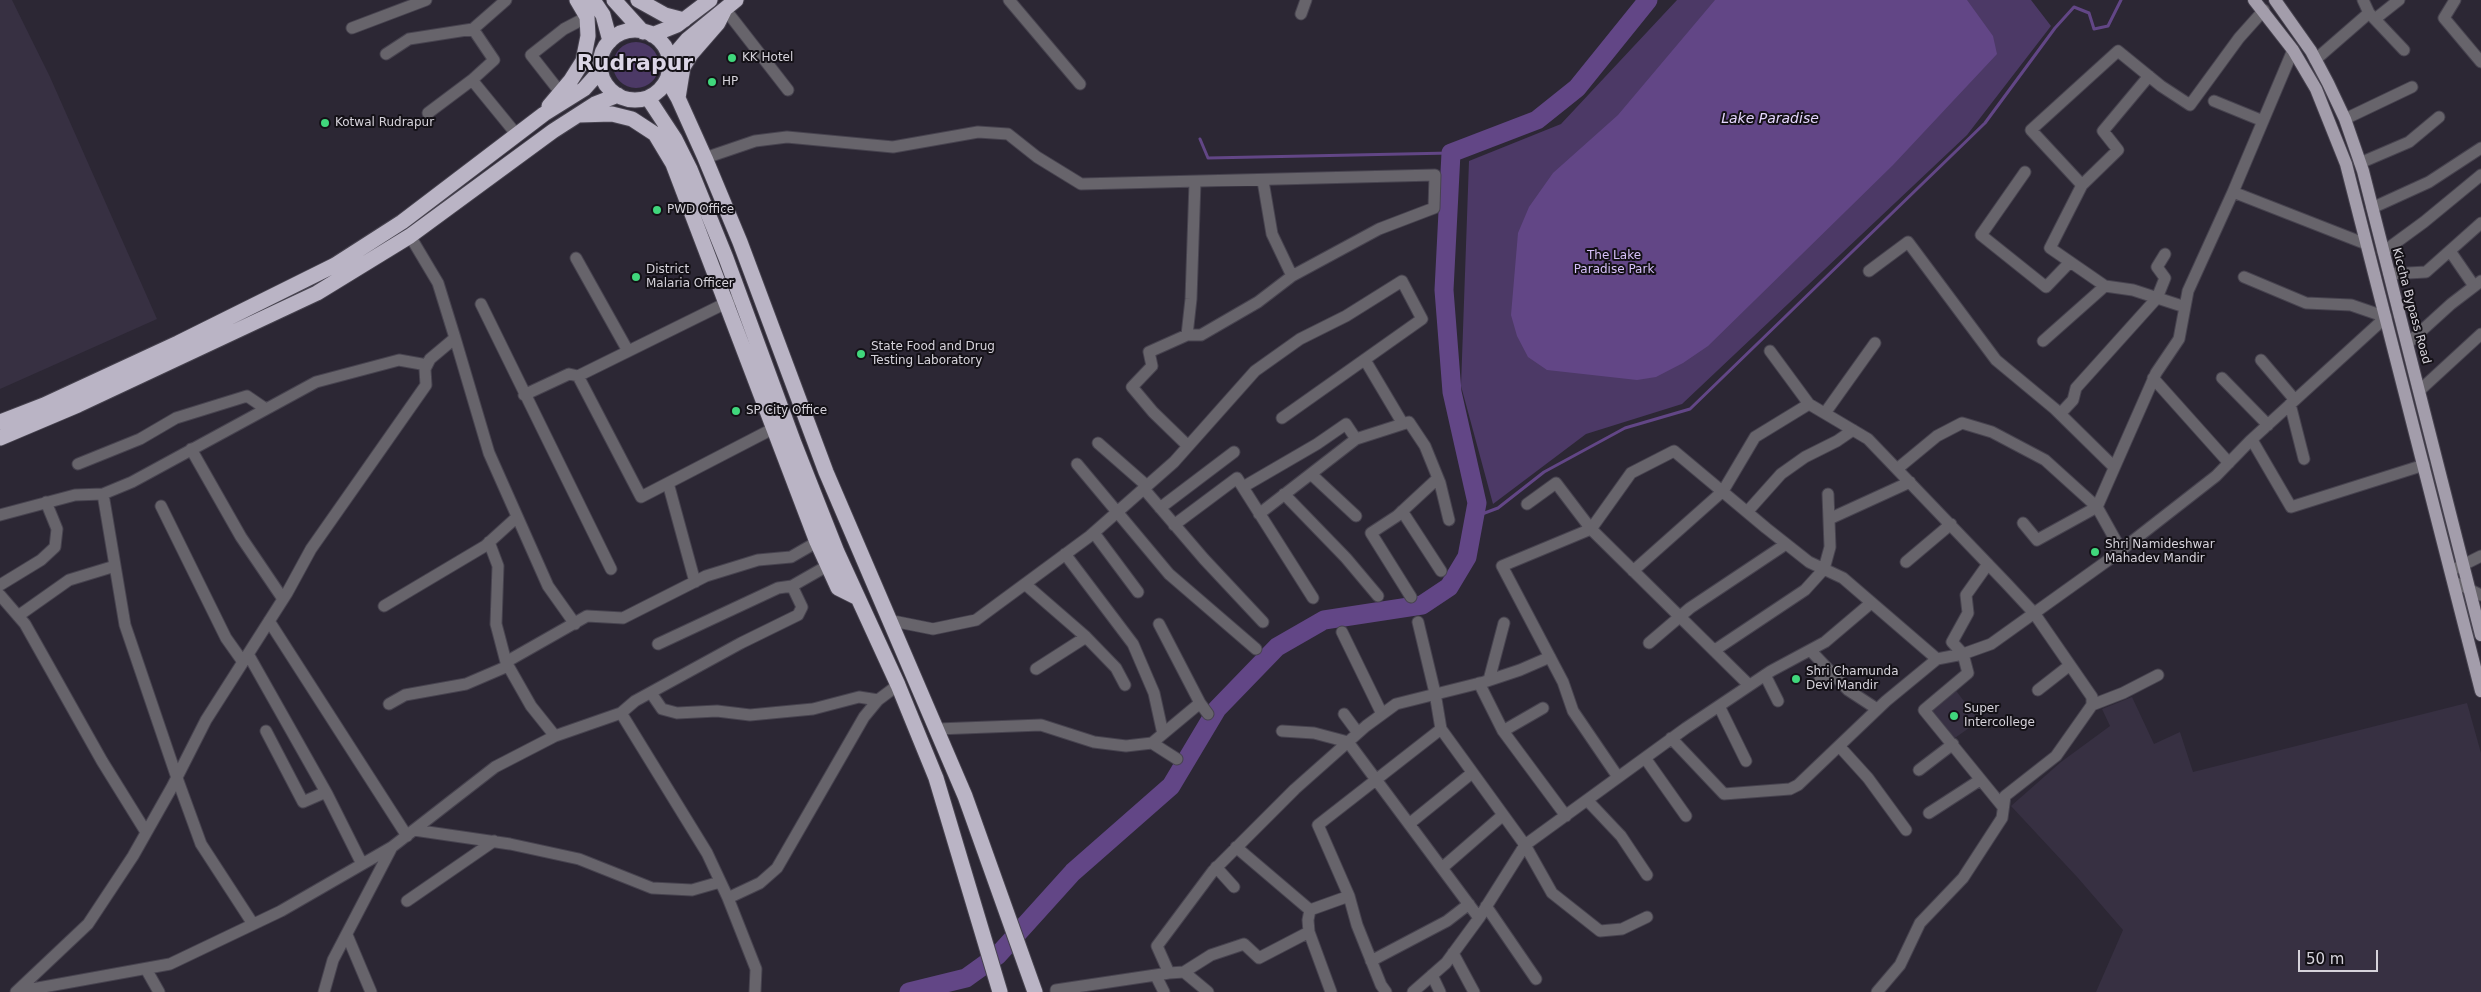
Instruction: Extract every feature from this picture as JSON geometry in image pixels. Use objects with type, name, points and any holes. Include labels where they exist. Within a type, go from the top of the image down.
[{"type":"highway","points":[[544,114],[571,80],[583,61],[588,36],[588,17],[577,0]]},
{"type":"highway","points":[[593,0],[603,15],[610,41]]},
{"type":"highway","points":[[614,0],[648,33],[666,49],[670,60],[667,79],[658,92],[648,98],[637,100],[618,95],[606,85],[601,70],[602,52],[610,41],[627,31],[648,33],[677,25],[710,0]]},
{"type":"highway","points":[[638,0],[665,15],[684,20]]},
{"type":"highway","points":[[670,60],[688,39],[731,5]]},
{"type":"highway","points":[[678,98],[683,67],[691,54],[731,5]]},
{"type":"highway","points":[[0,438],[78,406],[235,323],[335,265],[402,222],[544,114],[584,88],[601,70]]},
{"type":"highway","points":[[667,79],[678,98],[705,158],[740,242],[826,472],[965,796],[1034,989]]},
{"type":"highway","points":[[235,323],[317,293],[410,236],[576,116],[595,104],[618,95]]},
{"type":"highway","points":[[648,98],[675,139],[690,169],[740,296],[786,422],[823,538]]},
{"type":"highway","points":[[576,116],[612,114],[632,119],[654,134],[673,164],[772,429],[833,562],[858,598],[898,685],[936,778],[978,926],[1000,992]]},
{"type":"highway","points":[[402,222],[410,236]]},
{"type":"highway","points":[[0,422],[181,350]]},
{"type":"highway","points":[[898,685],[914,678]]},
{"type":"main road","points":[[2254,0],[2264,10],[2293,50],[2316,89],[2346,164],[2481,691]]},
{"type":"main road","name":"Kiccha Bypass Road","points":[[2275,0],[2315,60],[2344,116],[2360,163],[2464,564],[2476,593],[2477,619],[2481,635]]},
{"type":"main road","points":[[2329,118],[2344,116]]},
{"type":"main road","points":[[2386,317],[2399,314]]},
{"type":"main road","points":[[2405,394],[2419,391]]},
{"type":"main road","points":[[2444,546],[2459,543]]},
{"type":"main road","points":[[2463,622],[2477,619]]},
{"type":"street","points":[[352,28],[426,0]]},
{"type":"street","points":[[386,54],[409,40],[473,29],[506,0]]},
{"type":"street","points":[[1009,0],[1080,84]]},
{"type":"street","points":[[1301,14],[1306,0]]},
{"type":"street","points":[[2363,0],[2372,16],[2404,50]]},
{"type":"street","points":[[2315,60],[2372,16],[2399,0]]},
{"type":"street","points":[[2455,0],[2444,18],[2481,62]]},
{"type":"street","points":[[731,5],[788,90]]},
{"type":"street","points":[[2082,185],[2031,130],[2118,51],[2190,105],[2239,38],[2264,10]]},
{"type":"street","points":[[560,92],[531,55],[564,29],[588,17]]},
{"type":"street","points":[[428,113],[472,80],[494,60],[473,29]]},
{"type":"street","points":[[2023,523],[2037,540],[2097,507],[2153,378],[2179,339],[2188,291],[2234,192],[2293,50]]},
{"type":"street","points":[[2149,76],[2102,131],[2118,150],[2082,185],[2050,248],[2105,286],[2133,290],[2185,307]]},
{"type":"street","points":[[472,80],[517,135]]},
{"type":"street","points":[[2344,116],[2412,87]]},
{"type":"street","points":[[2214,101],[2263,121]]},
{"type":"street","points":[[2360,163],[2409,142],[2439,117]]},
{"type":"street","points":[[705,158],[755,141],[787,137],[893,147],[978,132],[1008,134],[1038,157],[1082,184],[1435,175],[1434,208],[1379,229],[1292,276],[1258,302],[1201,335],[1187,335],[1149,352],[1152,366],[1132,387],[1152,412],[1188,446]]},
{"type":"street","points":[[2372,208],[2429,182],[2481,148]]},
{"type":"street","points":[[2025,172],[1981,235],[2046,288],[2070,262]]},
{"type":"street","points":[[2383,252],[2424,222],[2481,175]]},
{"type":"street","points":[[1263,180],[1272,234],[1292,276]]},
{"type":"street","points":[[1187,335],[1191,299],[1195,182]]},
{"type":"street","points":[[2234,192],[2366,244]]},
{"type":"street","points":[[2389,274],[2426,272],[2481,223]]},
{"type":"street","points":[[410,236],[438,283],[489,453],[548,586],[574,624]]},
{"type":"street","points":[[1869,271],[1908,242],[1996,360],[2060,414],[2114,467]]},
{"type":"street","points":[[2407,344],[2478,284],[2450,251]]},
{"type":"street","points":[[2060,414],[2073,400],[2076,388],[2157,298],[2165,278],[2157,268],[2165,254]]},
{"type":"street","points":[[576,258],[628,351]]},
{"type":"street","points":[[1671,738],[1724,794],[1790,789],[1798,785],[1877,709],[1937,659],[1963,654],[1992,644],[2121,550],[2216,476],[2292,402],[2386,317],[2351,305],[2306,303],[2244,277]]},
{"type":"street","points":[[888,620],[933,629],[976,620],[1094,533],[1146,487],[1188,446],[1255,371],[1300,339],[1346,316],[1402,282],[1422,319],[1282,418]]},
{"type":"street","points":[[2043,341],[2105,286]]},
{"type":"street","points":[[524,395],[569,374],[578,376],[740,296]]},
{"type":"street","points":[[481,304],[611,569]]},
{"type":"street","points":[[2419,391],[2481,334]]},
{"type":"street","points":[[16,992],[88,924],[146,832],[177,778],[206,720],[283,599],[311,548],[426,385],[427,365],[430,359],[455,338]]},
{"type":"street","points":[[1824,413],[1875,343]]},
{"type":"street","points":[[1770,351],[1809,404],[1868,439],[2034,613],[2092,697],[2092,705]]},
{"type":"street","points":[[0,515],[75,495],[103,494],[132,482],[316,382],[399,360],[427,365]]},
{"type":"street","points":[[1365,360],[1403,424]]},
{"type":"street","points":[[2261,360],[2292,402],[2304,459]]},
{"type":"street","points":[[578,376],[641,497],[786,422]]},
{"type":"street","points":[[2153,378],[2229,463]]},
{"type":"street","points":[[2222,378],[2268,425]]},
{"type":"street","points":[[78,464],[140,439],[176,418],[247,396],[266,409]]},
{"type":"street","points":[[1633,571],[1723,491],[1755,437],[1787,420],[1809,404]]},
{"type":"street","points":[[1260,514],[1356,439],[1409,422],[1425,446],[1438,478],[1449,520]]},
{"type":"street","points":[[1897,469],[1937,436],[1962,423],[1992,432],[2045,460],[2097,507],[2121,550]]},
{"type":"street","points":[[1243,487],[1317,444],[1346,424],[1356,439]]},
{"type":"street","points":[[1747,512],[1781,474],[1853,430]]},
{"type":"street","points":[[2252,440],[2292,507],[2424,465]]},
{"type":"street","points":[[1098,443],[1146,487],[1174,525],[1263,622]]},
{"type":"street","points":[[191,449],[241,538],[283,599]]},
{"type":"street","points":[[1618,778],[1573,710],[1563,682],[1502,566],[1591,529],[1631,473],[1674,451],[1809,562],[1842,578],[1937,659]]},
{"type":"street","points":[[1160,508],[1234,452]]},
{"type":"street","points":[[1077,464],[1169,574],[1256,648]]},
{"type":"street","points":[[1311,474],[1356,516]]},
{"type":"street","points":[[1174,525],[1237,478],[1313,598]]},
{"type":"street","points":[[1412,597],[1370,533],[1402,511],[1438,478]]},
{"type":"street","points":[[1829,518],[1910,482]]},
{"type":"street","points":[[668,484],[695,582]]},
{"type":"street","points":[[1527,504],[1556,484],[1591,529],[1679,618],[1715,650],[1749,685]]},
{"type":"street","points":[[103,494],[125,625],[177,778],[201,844],[253,924]]},
{"type":"street","points":[[1284,494],[1346,558],[1378,596]]},
{"type":"street","points":[[1715,650],[1805,590],[1824,569],[1830,547],[1828,494]]},
{"type":"street","points":[[0,586],[41,560],[55,547],[57,529],[46,502]]},
{"type":"street","points":[[161,506],[226,638],[246,658],[326,792],[362,864]]},
{"type":"street","points":[[1402,511],[1441,571]]},
{"type":"street","points":[[384,606],[489,542],[517,517]]},
{"type":"street","points":[[1906,562],[1951,524]]},
{"type":"street","points":[[1094,533],[1138,592]]},
{"type":"street","points":[[389,704],[405,695],[466,684],[507,664],[587,616],[623,618],[695,582],[758,560],[791,557],[823,538]]},
{"type":"street","points":[[489,542],[498,566],[496,624],[507,664],[532,706],[555,736]]},
{"type":"street","points":[[1649,642],[1679,618],[1786,544]]},
{"type":"street","points":[[1065,554],[1133,644],[1154,693],[1163,734]]},
{"type":"street","points":[[2476,593],[2452,576],[2464,564],[2481,556]]},
{"type":"street","points":[[658,644],[778,588],[792,586],[833,562]]},
{"type":"street","points":[[1988,564],[1966,595],[1968,613],[1952,642],[1963,654],[1968,673],[1924,710],[2003,807]]},
{"type":"street","points":[[18,616],[69,580],[115,566]]},
{"type":"street","points":[[1025,584],[1086,637],[1116,668],[1125,685]]},
{"type":"street","points":[[16,992],[74,987],[170,964],[253,924],[392,846],[494,767],[555,736],[620,713],[651,693],[741,643],[798,615],[802,607],[792,586]]},
{"type":"street","points":[[0,595],[18,616],[37,646],[102,762],[146,832]]},
{"type":"street","points":[[1413,992],[1446,963],[1479,918],[1525,845],[1671,738],[1749,685],[1825,642],[1872,603]]},
{"type":"street","points":[[269,621],[410,833]]},
{"type":"street","points":[[1418,622],[1441,729],[1525,845],[1552,893],[1600,931],[1622,929],[1647,917]]},
{"type":"street","points":[[1504,623],[1484,681],[1503,731],[1566,816]]},
{"type":"street","points":[[1160,624],[1200,703],[1208,714]]},
{"type":"street","points":[[1342,632],[1382,714]]},
{"type":"street","points":[[1036,669],[1086,637]]},
{"type":"street","points":[[1810,650],[1848,690],[1877,709]]},
{"type":"street","points":[[1169,973],[1157,946],[1216,867],[1295,789],[1358,733],[1396,704],[1484,681],[1520,670],[1550,657]]},
{"type":"street","points":[[2038,690],[2070,665]]},
{"type":"street","points":[[1820,679],[1831,673]]},
{"type":"street","points":[[1765,675],[1778,701]]},
{"type":"street","points":[[1876,992],[1900,965],[1920,923],[1963,878],[2002,818],[2005,796],[2056,756],[2092,705],[2123,693],[2158,675]]},
{"type":"street","points":[[728,898],[760,883],[777,868],[864,717],[878,700],[898,685]]},
{"type":"street","points":[[651,693],[662,709],[677,713],[717,711],[750,715],[813,709],[859,697],[878,700]]},
{"type":"street","points":[[937,729],[1041,725],[1094,742],[1126,746],[1152,743],[1200,703]]},
{"type":"street","points":[[1719,706],[1746,761]]},
{"type":"street","points":[[1503,731],[1543,708]]},
{"type":"street","points":[[620,713],[707,854],[728,898],[756,969],[755,992]]},
{"type":"street","points":[[1344,714],[1358,733]]},
{"type":"street","points":[[1386,992],[1381,985],[1357,925],[1350,896],[1318,825],[1441,729]]},
{"type":"street","points":[[266,731],[303,802],[326,792]]},
{"type":"street","points":[[1282,731],[1314,733],[1348,742],[1479,918]]},
{"type":"street","points":[[1152,743],[1177,759]]},
{"type":"street","points":[[1919,770],[1952,744]]},
{"type":"street","points":[[1838,746],[1868,778],[1906,830]]},
{"type":"street","points":[[1645,758],[1686,816]]},
{"type":"street","points":[[1409,824],[1472,773]]},
{"type":"street","points":[[1929,813],[1980,780]]},
{"type":"street","points":[[1587,800],[1621,836],[1646,875]]},
{"type":"street","points":[[1442,868],[1503,816]]},
{"type":"street","points":[[410,833],[494,841],[579,859],[652,888],[692,890],[720,882]]},
{"type":"street","points":[[407,901],[494,841]]},
{"type":"street","points":[[324,992],[333,960],[392,846]]},
{"type":"street","points":[[1236,847],[1310,910]]},
{"type":"street","points":[[1216,867],[1234,887]]},
{"type":"street","points":[[1310,910],[1350,896]]},
{"type":"street","points":[[1371,961],[1447,921],[1469,904]]},
{"type":"street","points":[[1486,906],[1536,979]]},
{"type":"street","points":[[1310,910],[1308,920],[1309,932],[1331,992]]},
{"type":"street","points":[[1056,992],[1056,990],[1184,972],[1211,954],[1244,944],[1259,958],[1309,932]]},
{"type":"street","points":[[347,935],[371,992]]},
{"type":"street","points":[[1453,953],[1474,992]]},
{"type":"street","points":[[146,969],[159,992]]},
{"type":"street","points":[[1184,972],[1208,992]]},
{"type":"street","points":[[1432,975],[1440,992]]},
{"type":"street","points":[[1156,976],[1164,992]]},
{"type":"street","points":[[756,977],[765,992]]},
{"type":"shaded area","points":[[0,0],[12,0],[50,77],[157,319],[0,389]]},
{"type":"shaded area","name":"Super Intercollege","points":[[1954,688],[1979,721],[1952,740],[1929,710]]},
{"type":"shaded area","points":[[2132,697],[2154,744],[2180,732],[2193,772],[2467,703],[2481,753],[2481,992],[2096,992],[2123,930],[2011,806],[2061,762],[2110,726],[2102,709]]},
{"type":"green space","name":"Lake Paradise","points":[[1677,0],[2031,0],[2051,26],[1967,135],[1682,404],[1586,434],[1493,504],[1461,386],[1469,161],[1561,124]]},
{"type":"green space","points":[[636,42],[649,46],[655,52],[659,65],[655,78],[649,84],[636,88],[623,84],[617,78],[613,65],[617,52],[623,46]]},
{"type":"water","name":"Lake Paradise","points":[[1715,0],[1967,0],[1993,36],[1997,54],[1893,165],[1708,346],[1683,363],[1656,377],[1637,380],[1547,370],[1528,357],[1517,336],[1511,315],[1518,233],[1529,207],[1553,173],[1618,115]]},
{"type":"waterway","points":[[909,992],[966,978],[998,955],[1073,872],[1171,786],[1217,709],[1277,647],[1324,620],[1422,605],[1449,587],[1467,557],[1477,503],[1452,392],[1444,290],[1451,153],[1537,120],[1577,88],[1648,0]]},
{"type":"waterway","points":[[1474,517],[1498,508],[1544,472],[1625,428],[1690,409],[1985,123],[2055,28],[2074,7],[2089,13],[2094,29],[2108,26],[2121,0]]},
{"type":"waterway","points":[[1200,139],[1208,158],[1451,153]]},
{"type":"place","name":"KK Hotel","points":[[732,58]]},
{"type":"place","name":"HP","points":[[712,82]]},
{"type":"place","name":"Kotwal Rudrapur","points":[[325,123]]},
{"type":"place","name":"PWD Office","points":[[657,210]]},
{"type":"place","name":"District Malaria Officer","points":[[636,277]]},
{"type":"place","name":"State Food and Drug Testing Laboratory","points":[[861,354]]},
{"type":"place","name":"SP City Office","points":[[736,411]]},
{"type":"place","name":"Shri Namideshwar Mahadev Mandir","points":[[2095,552]]},
{"type":"place","name":"Shri Chamunda Devi Mandir","points":[[1796,679]]},
{"type":"place","name":"Super Intercollege","points":[[1954,716]]},
{"type":"district","name":"Rudrapur","points":[[635,64]]},
{"type":"park label","name":"The Lake Paradise Park","points":[[1614,263]]}]
